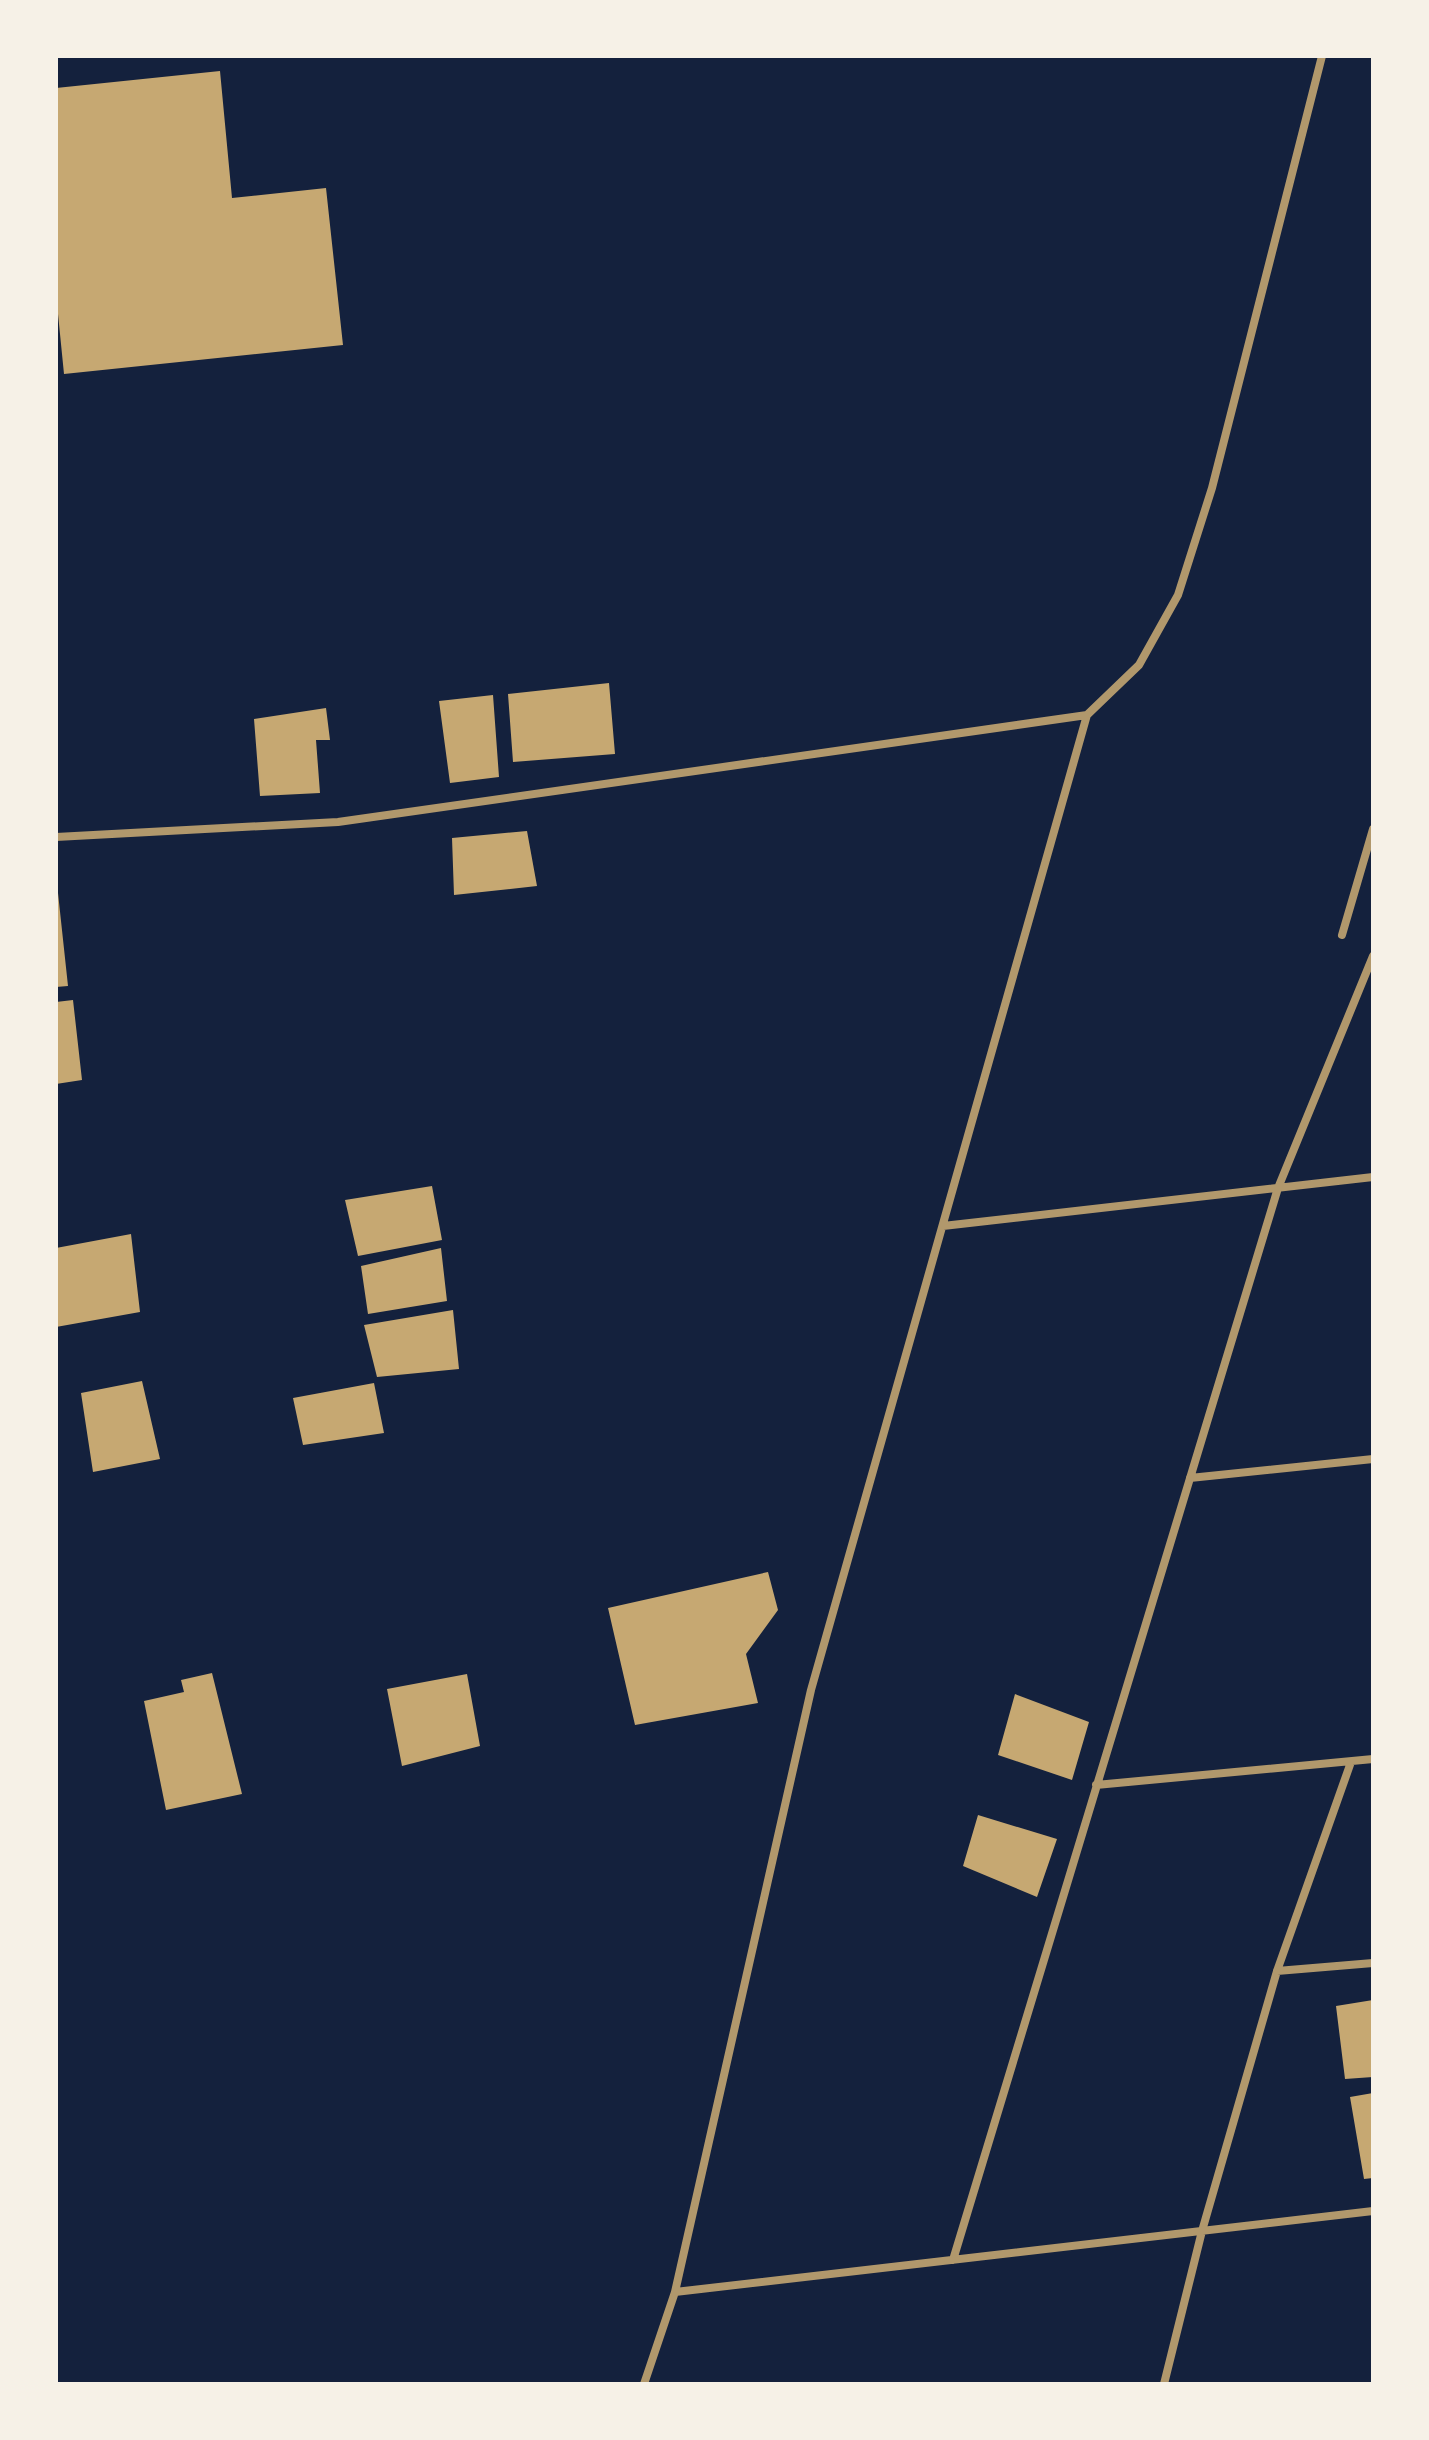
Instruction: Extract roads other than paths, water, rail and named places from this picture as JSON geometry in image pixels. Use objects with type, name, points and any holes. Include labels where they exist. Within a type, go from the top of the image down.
[{"type":"street","points":[[644,2384],[675,2292],[811,1690],[1087,715],[1139,665],[1178,595],[1212,488],[1322,56]]},
{"type":"street","points":[[56,837],[338,822],[1087,715]]},
{"type":"street","points":[[1342,935],[1373,829]]},
{"type":"street","points":[[953,2260],[1278,1188],[1373,956]]},
{"type":"street","points":[[943,1226],[1373,1177]]},
{"type":"street","points":[[1190,1478],[1373,1459]]},
{"type":"street","points":[[1096,1785],[1373,1759]]},
{"type":"street","points":[[1164,2384],[1202,2231],[1277,1971],[1351,1762]]},
{"type":"street","points":[[1277,1971],[1373,1963]]},
{"type":"street","points":[[675,2292],[1373,2211]]}]
